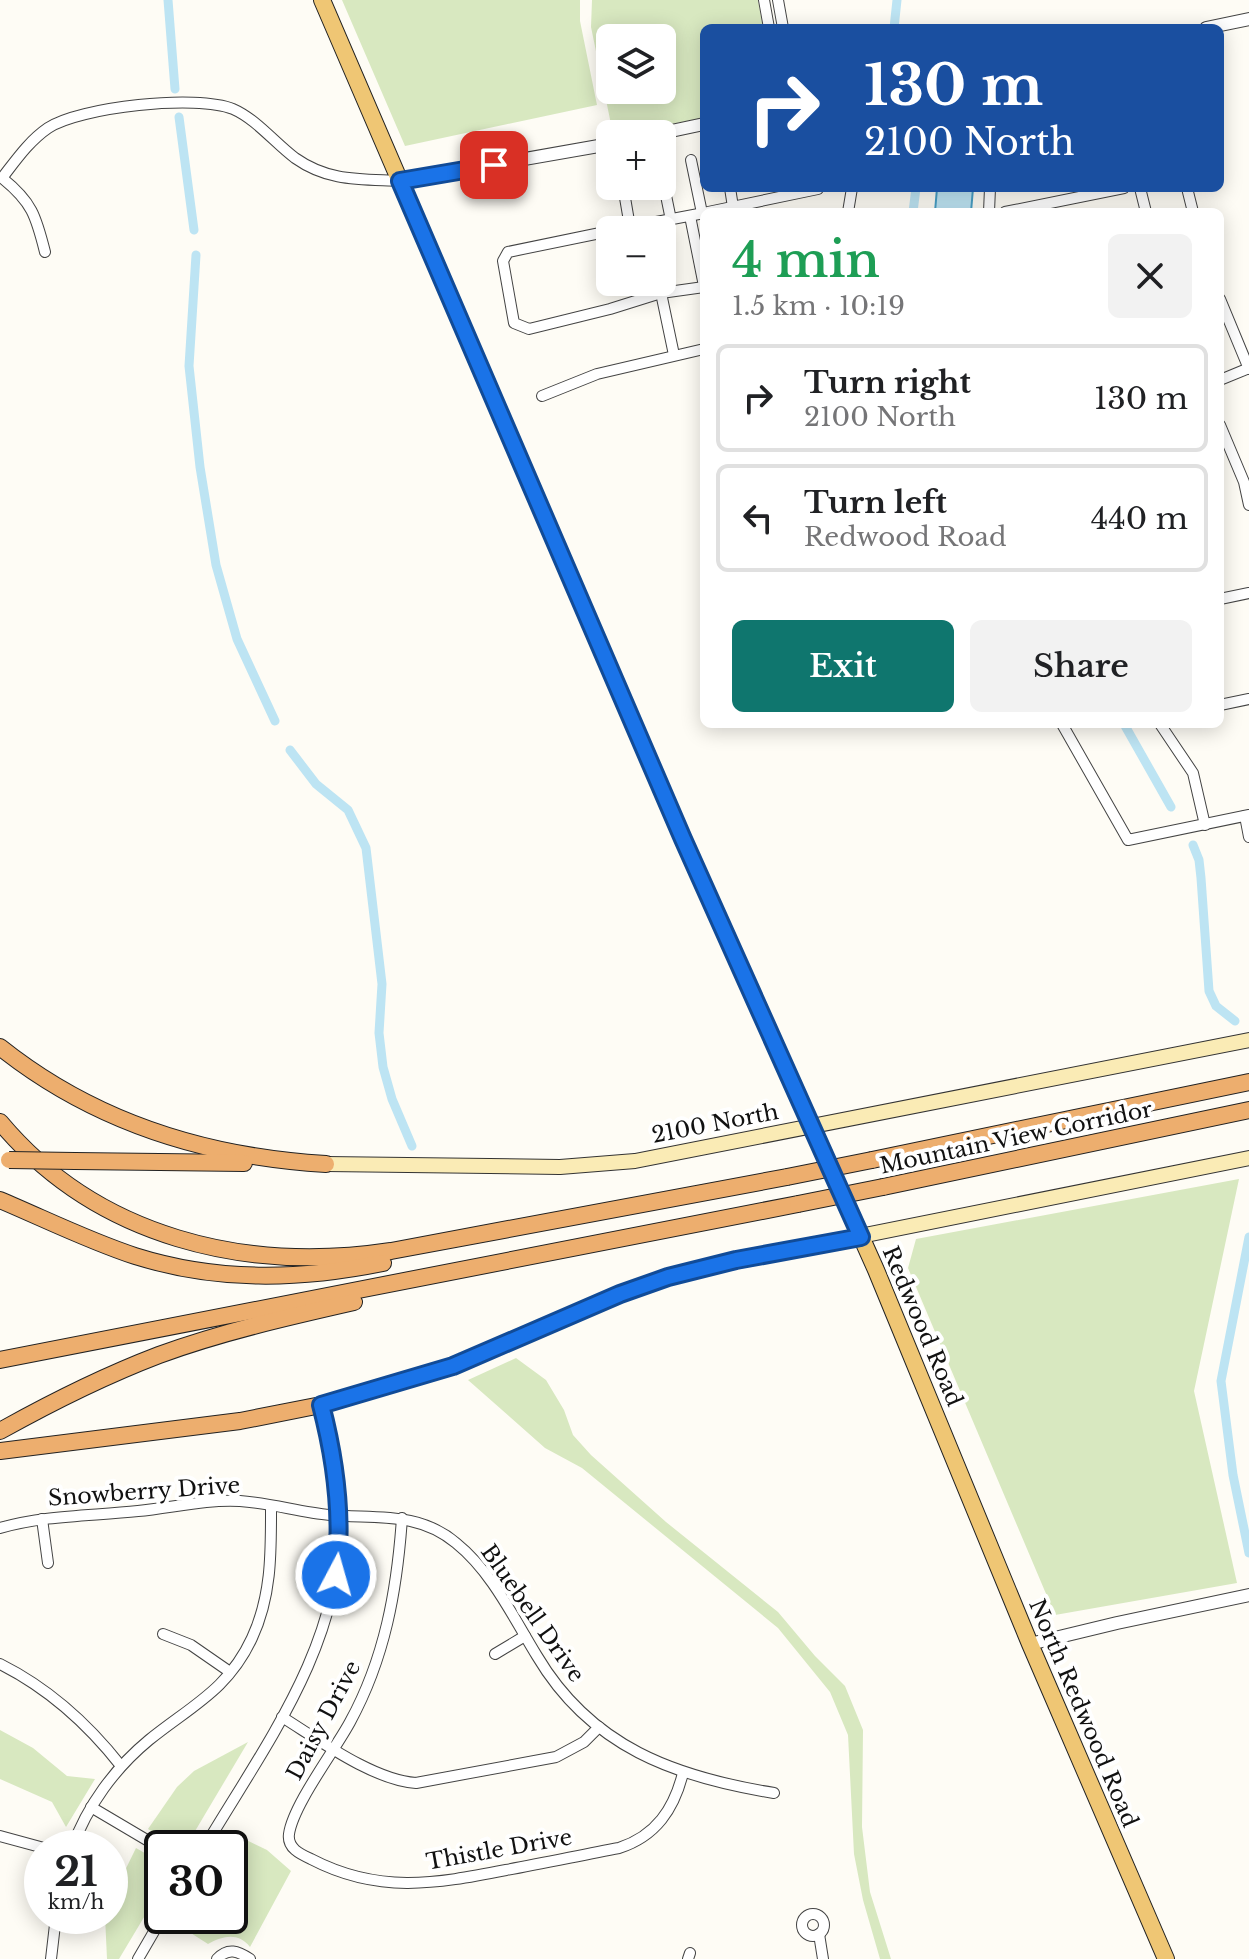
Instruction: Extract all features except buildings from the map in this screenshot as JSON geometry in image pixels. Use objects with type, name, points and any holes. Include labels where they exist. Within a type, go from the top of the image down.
[{"type":"highway","points":[[0,1047],[58,1087],[139,1127],[218,1150],[272,1160],[326,1164]]},
{"type":"highway","name":"Mountain View Corridor","points":[[626,1208],[1249,1082]]},
{"type":"highway","name":"Mountain View Corridor","points":[[603,1242],[1249,1110]]},
{"type":"highway","points":[[0,1122],[42,1165],[107,1208],[183,1240],[251,1255],[296,1259],[366,1255],[626,1208]]},
{"type":"highway","points":[[5,1160],[326,1164]]},
{"type":"highway","points":[[0,1200],[90,1239],[146,1259],[203,1272],[271,1277],[338,1272],[626,1208]]},
{"type":"highway","points":[[0,1360],[603,1242]]},
{"type":"highway","points":[[0,1431],[87,1385],[188,1345],[290,1317],[603,1242]]},
{"type":"highway","points":[[0,1451],[240,1421],[321,1405]]},
{"type":"main road","name":"Redwood Road","points":[[322,0],[676,825],[813,1126],[964,1483]]},
{"type":"main road","name":"2100 North","points":[[326,1164],[536,1167],[596,1165],[662,1157],[1249,1040]]},
{"type":"main road","points":[[321,1405],[453,1366],[620,1294],[668,1277],[736,1260],[1249,1158]]},
{"type":"main road","name":"North Redwood Road","points":[[964,1483],[1166,1959]]},
{"type":"street","points":[[764,0],[768,24]]},
{"type":"street","points":[[778,0],[782,24]]},
{"type":"street","points":[[1224,24],[1249,19]]},
{"type":"street","points":[[45,252],[35,214],[17,190],[2,178],[29,144],[48,128],[82,115],[187,101],[218,104],[239,112],[295,157],[334,177],[400,181],[596,146]]},
{"type":"street","points":[[676,130],[700,125]]},
{"type":"street","points":[[691,160],[704,208]]},
{"type":"street","points":[[731,192],[733,207],[804,192]]},
{"type":"street","points":[[1025,208],[1104,192]]},
{"type":"street","points":[[676,219],[700,214]]},
{"type":"street","points":[[690,216],[700,267]]},
{"type":"street","points":[[596,233],[508,252],[503,261],[514,323],[529,329],[650,296]]},
{"type":"street","points":[[676,291],[700,288]]},
{"type":"street","points":[[662,296],[674,355]]},
{"type":"street","points":[[1224,309],[1249,369],[1224,378]]},
{"type":"street","points":[[542,396],[597,374],[700,350]]},
{"type":"street","points":[[1224,442],[1246,481],[1249,505]]},
{"type":"street","points":[[1224,598],[1249,593]]},
{"type":"street","points":[[1224,704],[1249,699]]},
{"type":"street","points":[[1064,728],[1128,840],[1247,816],[1249,837]]},
{"type":"street","points":[[1163,728],[1195,779],[1205,825]]},
{"type":"street","points":[[215,1830],[307,1671],[327,1616],[336,1575],[340,1516],[334,1463],[321,1405]]},
{"type":"street","name":"Snowberry Drive","points":[[0,1528],[42,1519],[228,1501],[340,1516]]},
{"type":"street","points":[[80,1830],[91,1807],[121,1766],[151,1738],[204,1701],[247,1647],[263,1609],[270,1568],[271,1506]]},
{"type":"street","name":"Bluebell Drive","points":[[340,1516],[402,1518],[435,1528],[461,1546],[497,1590],[561,1689],[599,1727],[641,1754],[683,1773],[774,1793]]},
{"type":"street","name":"Daisy Drive","points":[[290,1844],[289,1833],[296,1815],[365,1692],[386,1632],[398,1569],[402,1518]]},
{"type":"street","points":[[42,1519],[48,1563]]},
{"type":"street","points":[[1030,1644],[1249,1595]]},
{"type":"street","points":[[163,1634],[191,1645],[230,1672]]},
{"type":"street","points":[[495,1654],[525,1636]]},
{"type":"street","points":[[0,1664],[62,1705],[96,1736],[121,1766]]},
{"type":"street","points":[[282,1717],[387,1778],[406,1783],[425,1783],[556,1757],[575,1748],[599,1727]]},
{"type":"street","name":"Thistle Drive","points":[[290,1844],[298,1853],[321,1865],[357,1878],[412,1884],[454,1880],[629,1845],[646,1836],[665,1818],[683,1773]]},
{"type":"street","points":[[91,1807],[144,1838]]},
{"type":"street","points":[[0,1836],[24,1843]]},
{"type":"street","points":[[51,1959],[54,1934]]},
{"type":"street","points":[[138,1959],[153,1934]]},
{"type":"street","points":[[819,1934],[823,1959]]},
{"type":"street","points":[[217,1959],[229,1951],[250,1959]]},
{"type":"green space","points":[[342,0],[580,0],[580,21],[597,105],[405,146]]},
{"type":"green space","points":[[592,0],[758,0],[762,24],[700,24],[700,119],[676,123],[676,120],[610,120],[607,104],[676,104],[676,24],[596,24],[596,51],[591,27]]},
{"type":"green space","points":[[1239,1179],[1194,1391],[1237,1583],[1055,1615],[908,1268],[916,1239]]},
{"type":"green space","points":[[516,1358],[546,1380],[564,1410],[573,1435],[591,1455],[666,1522],[778,1612],[845,1686],[863,1730],[862,1827],[870,1892],[891,1959],[880,1959],[863,1900],[854,1854],[848,1735],[830,1692],[778,1628],[582,1468],[545,1448],[468,1380]]},
{"type":"green space","points":[[0,1730],[33,1748],[67,1776],[95,1779],[66,1827],[52,1802],[0,1779]]},
{"type":"green space","points":[[248,1742],[196,1830],[148,1829],[177,1787],[194,1771]]},
{"type":"green space","points":[[248,1841],[267,1850],[291,1871],[250,1947],[235,1937],[208,1944],[192,1934],[248,1934]]},
{"type":"green space","points":[[136,1848],[144,1853],[144,1917],[119,1959],[107,1959],[106,1934],[128,1934],[128,1864]]},
{"type":"water","points":[[937,192],[973,192],[971,208],[935,208]]},
{"type":"waterway","points":[[168,0],[175,89]]},
{"type":"waterway","points":[[894,24],[897,0]]},
{"type":"waterway","points":[[179,117],[194,230]]},
{"type":"waterway","points":[[914,208],[916,192]]},
{"type":"waterway","points":[[196,255],[189,366],[200,467],[216,565],[237,639],[275,721]]},
{"type":"waterway","points":[[1126,728],[1171,807]]},
{"type":"waterway","points":[[290,750],[316,784],[348,810],[366,848],[382,984],[379,1033],[383,1067],[392,1099],[412,1146]]},
{"type":"waterway","points":[[1193,845],[1201,878],[1209,991],[1216,1006],[1235,1021]]},
{"type":"waterway","points":[[1249,1237],[1221,1381],[1233,1475],[1249,1553]]},
{"type":"route","points":[[336,1575],[340,1534],[339,1496],[321,1405],[453,1366],[620,1294],[668,1277],[736,1260],[861,1237],[683,839],[400,181],[494,165]]}]
